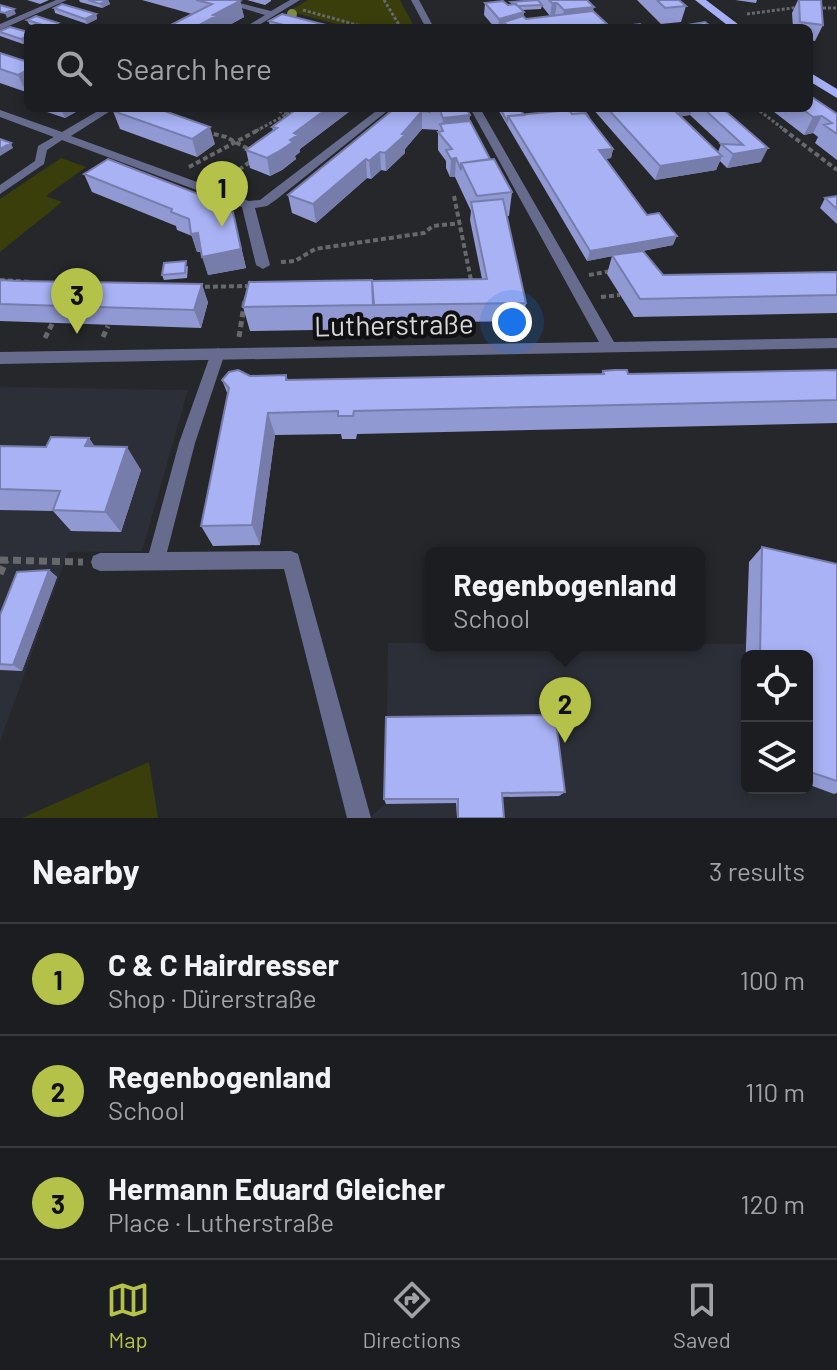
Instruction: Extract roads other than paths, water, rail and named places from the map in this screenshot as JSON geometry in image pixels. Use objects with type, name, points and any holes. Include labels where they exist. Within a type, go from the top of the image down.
[{"type":"main road","points":[[700,0],[732,24]]},
{"type":"main road","points":[[813,79],[837,94]]},
{"type":"street","points":[[0,27],[63,0]]},
{"type":"street","points":[[219,0],[272,14]]},
{"type":"street","points":[[255,24],[296,0]]},
{"type":"street","points":[[415,0],[428,24]]},
{"type":"street","points":[[0,190],[40,162],[42,148],[103,112]]},
{"type":"street","points":[[0,113],[248,205],[263,203],[381,112]]},
{"type":"street","points":[[477,112],[610,348]]},
{"type":"street","points":[[248,205],[263,265]]},
{"type":"street","name":"Lutherstraße","points":[[0,358],[837,343]]},
{"type":"street","points":[[156,560],[187,443],[228,353]]},
{"type":"street","points":[[100,562],[291,560],[359,818]]},
{"type":"place","name":"C & C Hairdresser","points":[[222,227]]},
{"type":"place","name":"Hermann Eduard Gleicher","points":[[77,334]]},
{"type":"place","name":"Regenbogenland","points":[[565,743]]}]
